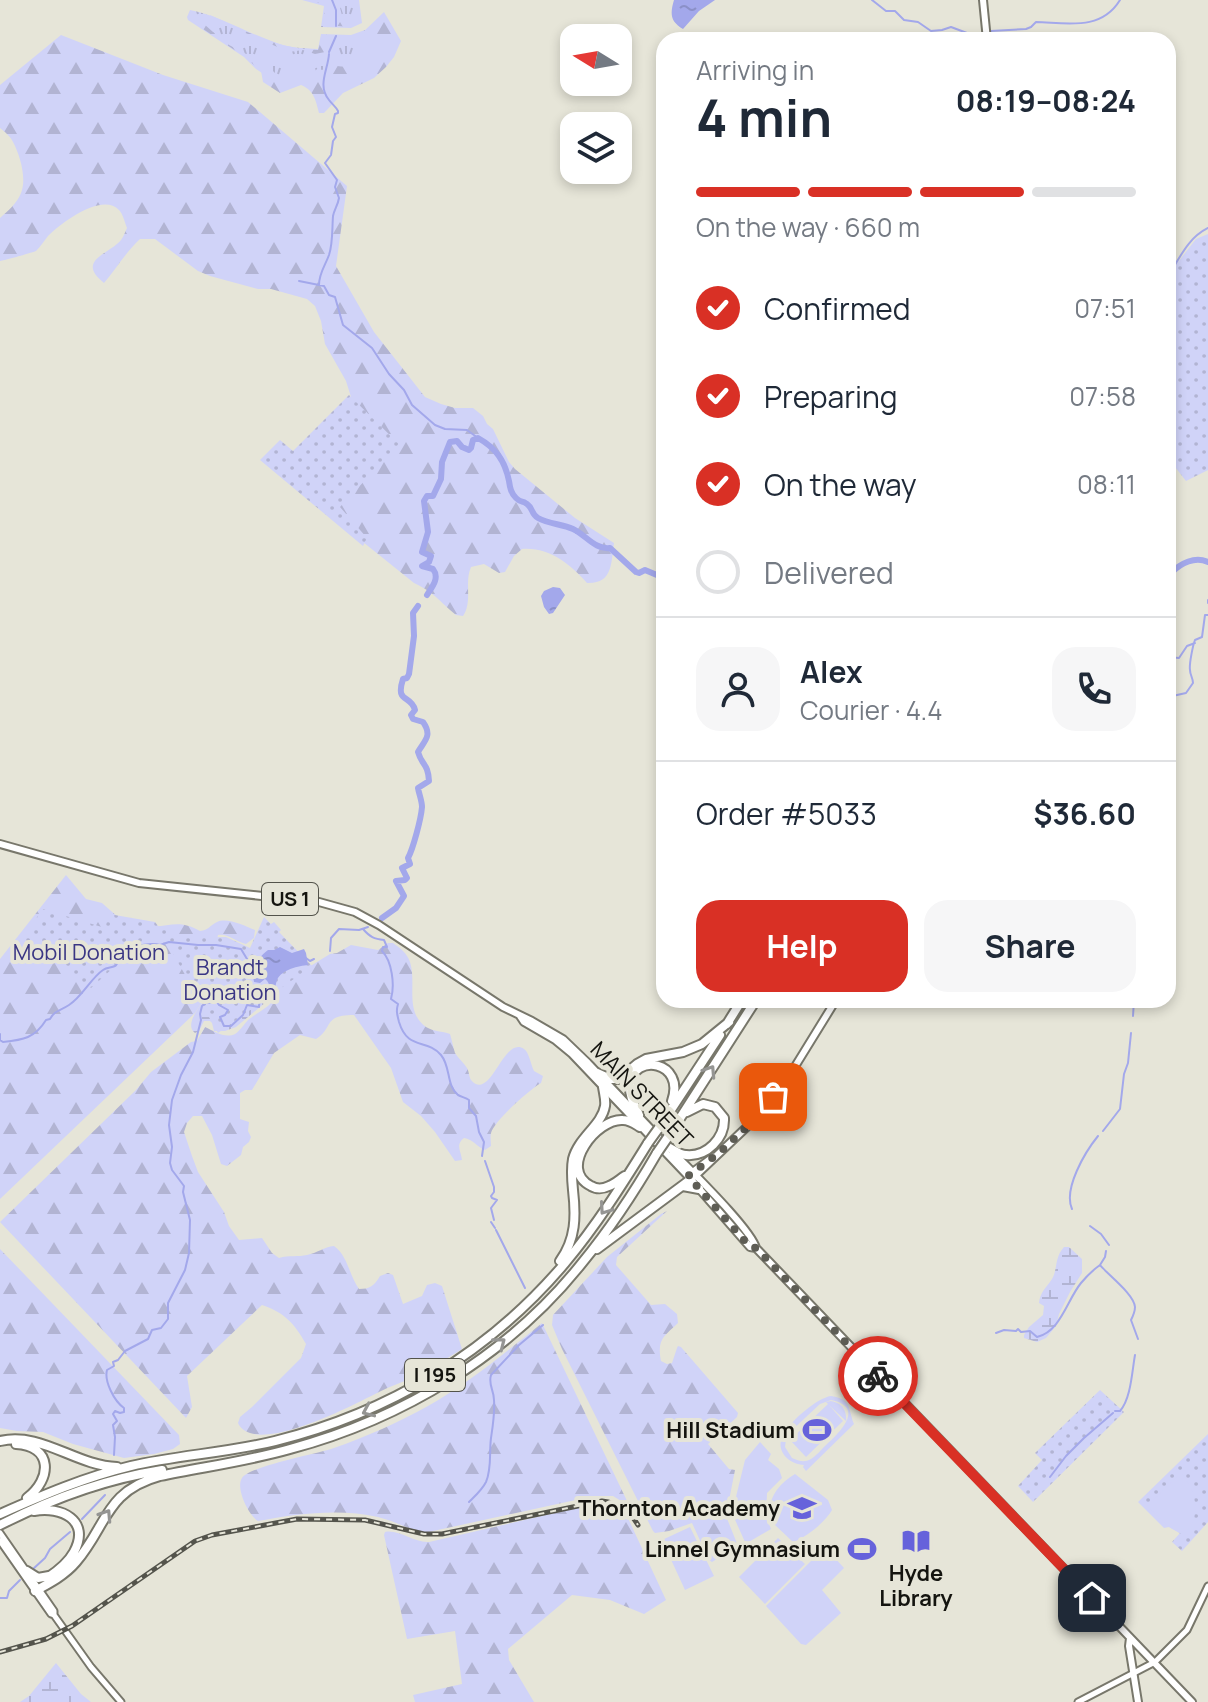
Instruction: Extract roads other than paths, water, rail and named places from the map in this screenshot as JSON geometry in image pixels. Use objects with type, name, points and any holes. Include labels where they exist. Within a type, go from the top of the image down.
[{"type":"highway","name":"I 195","points":[[1,1522],[88,1477],[133,1465],[300,1435],[356,1416],[407,1392],[480,1345],[518,1312],[563,1265],[600,1217],[737,1008]]},
{"type":"highway","name":"I 195","points":[[1,1522],[71,1493],[121,1478],[226,1463],[328,1438],[383,1416],[429,1392],[476,1361],[548,1301],[587,1257],[657,1153],[668,1142],[680,1118],[751,1008]]},
{"type":"highway","points":[[597,1073],[617,1079],[648,1058],[683,1052],[702,1044],[729,1022]]},
{"type":"highway","points":[[639,1115],[631,1096],[631,1080],[644,1066],[660,1066],[672,1076],[675,1088],[661,1125]]},
{"type":"highway","points":[[518,1312],[570,1245],[575,1217],[572,1162],[578,1145],[603,1112],[603,1087]]},
{"type":"highway","points":[[668,1142],[681,1154],[697,1154],[716,1142],[724,1126],[719,1110],[707,1104],[696,1106],[680,1118]]},
{"type":"highway","points":[[629,1174],[608,1187],[595,1187],[581,1176],[579,1158],[587,1142],[607,1124],[625,1120],[640,1127]]},
{"type":"highway","points":[[587,1257],[691,1176]]},
{"type":"highway","points":[[682,1186],[699,1189]]},
{"type":"highway","points":[[0,1444],[17,1438],[27,1439],[94,1464],[114,1467],[133,1465]]},
{"type":"highway","points":[[0,1444],[34,1448],[43,1460],[45,1473],[35,1492],[1,1522]]},
{"type":"highway","points":[[36,1588],[74,1565],[109,1509],[130,1489],[160,1476],[226,1463]]},
{"type":"highway","points":[[21,1514],[54,1510],[69,1516],[79,1533],[76,1549],[67,1563],[36,1588]]},
{"type":"highway","points":[[27,1571],[38,1578],[53,1574]]},
{"type":"main road","points":[[983,0],[986,32]]},
{"type":"main road","name":"MAIN STREET","points":[[0,844],[139,883],[311,901],[337,906],[367,918],[463,982],[563,1039],[668,1142],[699,1189],[750,1247],[756,1248]]},
{"type":"main road","points":[[691,1176],[769,1103],[831,1008]]},
{"type":"main road","name":"MAIN STREET","points":[[520,1016],[524,1022],[564,1047],[744,1230],[756,1248],[1192,1702]]},
{"type":"main road","points":[[1,1522],[51,1614],[121,1702]]},
{"type":"main road","points":[[0,1541],[36,1588]]},
{"type":"main road","points":[[1078,1702],[1133,1671],[1154,1663],[1187,1630],[1208,1586]]},
{"type":"main road","points":[[1130,1638],[1138,1702]]},
{"type":"main road","points":[[1133,1671],[1137,1646]]},
{"type":"water","points":[[674,0],[715,0],[699,11],[683,29],[672,17]]},
{"type":"water","points":[[553,587],[560,588],[565,595],[553,613],[549,614],[541,596]]},
{"type":"water","points":[[280,947],[292,953],[304,949],[308,965],[283,973],[277,980],[272,1000],[266,1002],[269,984],[265,979],[260,983],[254,982],[254,968],[264,953]]},
{"type":"waterway","points":[[332,0],[336,10],[336,26]]},
{"type":"waterway","points":[[872,0],[886,11],[895,11],[904,20],[918,22],[931,31],[951,27],[964,32]]},
{"type":"waterway","points":[[991,31],[1026,29],[1036,22],[1072,24],[1094,21],[1112,10],[1120,0]]},
{"type":"waterway","points":[[329,52],[336,36]]},
{"type":"waterway","points":[[319,285],[330,250],[333,216],[339,198],[335,187],[337,180],[325,163],[331,155],[336,137],[332,127],[338,113],[324,89],[329,54]]},
{"type":"waterway","points":[[1176,263],[1191,241],[1208,228]]},
{"type":"waterway","points":[[299,281],[324,286],[329,295],[335,297],[343,325],[372,348],[412,405],[435,425],[445,429],[467,430],[478,438]]},
{"type":"waterway","points":[[427,595],[436,576],[433,569],[422,566],[429,562],[431,556],[422,552],[428,532],[424,501],[427,496],[433,496],[441,479],[442,462],[450,442],[457,441],[469,450],[473,440],[478,438],[499,456],[513,494],[536,516],[573,529],[595,544],[610,548],[636,572],[645,570],[656,575]]},
{"type":"waterway","points":[[1176,569],[1188,562],[1208,562]]},
{"type":"waterway","points":[[382,918],[396,908],[404,896],[396,881],[407,878],[402,868],[410,864],[408,858],[422,807],[418,788],[429,781],[418,752],[427,731],[423,722],[413,719],[413,705],[401,692],[403,679],[409,674],[414,636],[413,613],[418,606]]},
{"type":"waterway","points":[[1176,695],[1186,693],[1193,683],[1190,672],[1192,650],[1195,640],[1202,637],[1205,615],[1208,615]]},
{"type":"waterway","points":[[1176,658],[1187,646],[1195,643]]},
{"type":"waterway","points":[[330,951],[331,938],[339,929],[368,927]]},
{"type":"waterway","points":[[363,929],[372,937],[384,940],[387,947],[383,947],[382,951],[392,974],[391,999],[398,1004],[397,1015],[403,1031],[412,1041],[441,1055],[454,1091],[469,1100],[469,1108],[476,1116],[484,1142],[482,1156]]},
{"type":"waterway","points":[[0,1034],[3,1042],[33,1034],[56,1012],[74,1002],[99,973],[116,966],[137,946],[169,942],[216,945],[241,949],[247,959],[258,961]]},
{"type":"waterway","points":[[306,958],[310,961],[314,959]]},
{"type":"waterway","points":[[114,1455],[113,1425],[117,1421],[113,1414],[115,1411],[124,1412],[124,1408],[111,1390],[107,1370],[125,1351],[148,1339],[152,1330],[161,1328],[168,1319],[168,1303],[185,1270],[189,1253],[190,1220],[184,1186],[170,1163],[172,1147],[169,1125],[172,1100],[193,1052],[202,1006],[217,1002],[228,1010],[220,1017],[224,1026],[231,1026],[243,1015],[247,1005],[259,1007],[260,995],[268,998]]},
{"type":"waterway","points":[[1133,1016],[1134,1008]]},
{"type":"waterway","points":[[1103,1131],[1120,1109],[1131,1033]]},
{"type":"waterway","points":[[1072,1209],[1070,1191],[1073,1181],[1098,1136]]},
{"type":"waterway","points":[[485,1161],[494,1187],[491,1196],[497,1200],[491,1208],[494,1220]]},
{"type":"waterway","points":[[491,1222],[495,1228]]},
{"type":"waterway","points":[[1090,1226],[1109,1245]]},
{"type":"waterway","points":[[496,1230],[525,1288]]},
{"type":"waterway","points":[[1106,1251],[1100,1265],[1134,1302],[1131,1320],[1138,1339]]},
{"type":"waterway","points":[[996,1333],[1018,1329],[1021,1332],[1030,1331],[1037,1337],[1045,1334],[1058,1322],[1081,1283],[1100,1265]]},
{"type":"waterway","points":[[469,1502],[488,1477],[494,1410],[491,1375],[543,1325]]},
{"type":"waterway","points":[[1115,1411],[1120,1411],[1127,1399],[1135,1355]]},
{"type":"waterway","points":[[1050,1477],[1066,1456],[1113,1413]]},
{"type":"waterway","points":[[82,1519],[105,1495]]},
{"type":"waterway","points":[[33,1569],[70,1532]]},
{"type":"waterway","points":[[0,1598],[7,1598],[9,1591],[20,1580]]},
{"type":"railway","points":[[0,1652],[46,1639],[72,1626],[195,1541],[212,1535],[297,1519],[365,1520],[424,1534],[442,1534],[602,1501],[623,1508],[638,1525]]},
{"type":"place","name":"Hill Stadium","points":[[817,1430]]},
{"type":"place","name":"Thornton Academy","points":[[802,1508]]},
{"type":"place","name":"Hyde Library","points":[[916,1541]]},
{"type":"place","name":"Linnel Gymnasium","points":[[862,1549]]},
{"type":"park label","name":"Mobil Donation","points":[[89,952]]},
{"type":"park label","name":"Brandt Donation","points":[[230,980]]}]
